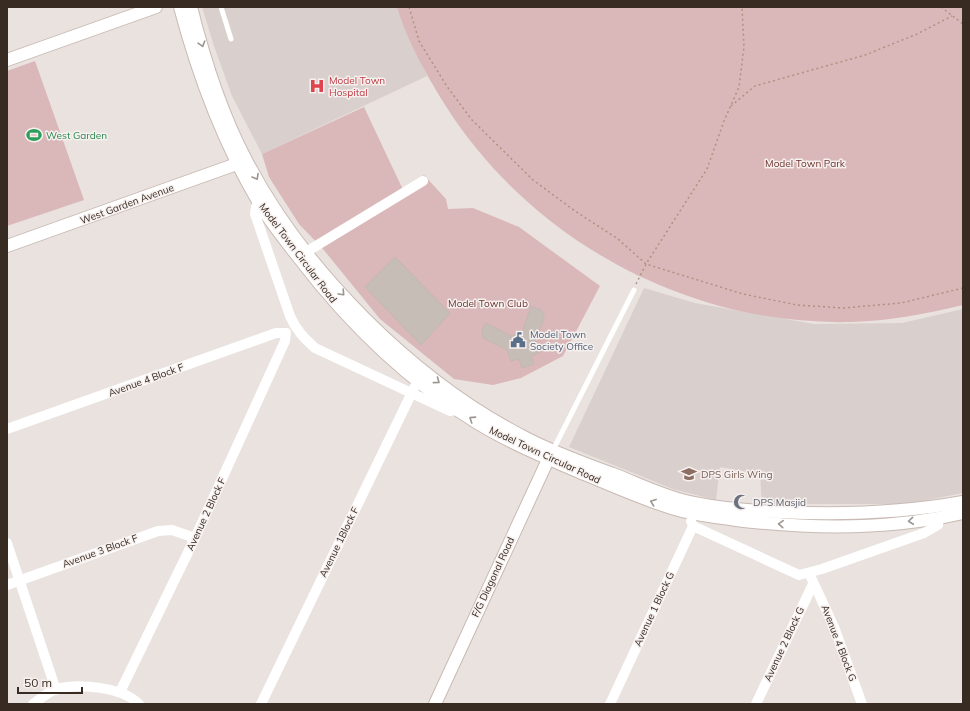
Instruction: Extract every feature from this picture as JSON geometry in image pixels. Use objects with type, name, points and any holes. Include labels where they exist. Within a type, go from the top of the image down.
[{"type":"main road","points":[[7,60],[156,7]]},
{"type":"main road","name":"Model Town Circular Road","points":[[180,7],[214,111],[242,162],[277,212],[306,252],[350,302],[390,342],[462,405]]},
{"type":"main road","name":"Model Town Circular Road","points":[[191,7],[226,118],[260,205],[312,276],[346,316],[380,350],[418,380],[518,434],[550,454],[693,508],[759,522],[800,525],[892,523],[938,518],[963,513]]},
{"type":"main road","name":"West Garden Avenue","points":[[7,246],[242,162]]},
{"type":"main road","name":"F/G Diagonal Road","points":[[435,704],[550,454]]},
{"type":"main road","name":"Model Town Circular Road","points":[[693,508],[807,513],[885,512],[927,508],[963,502]]},
{"type":"street","points":[[306,252],[423,181]]},
{"type":"street","points":[[260,205],[256,207],[255,214],[295,327],[315,348],[410,394],[450,411],[462,405]]},
{"type":"street","points":[[286,333],[295,327]]},
{"type":"street","name":"Avenue 4 Block F","points":[[7,429],[276,333],[286,333]]},
{"type":"street","name":"Avenue 2 Block F","points":[[120,692],[195,538],[285,341],[286,333]]},
{"type":"street","name":"Avenue 1Block F","points":[[260,704],[418,380]]},
{"type":"street","points":[[693,508],[693,526],[795,574],[809,574],[924,533],[938,525],[938,518]]},
{"type":"street","name":"Avenue 1 Block G","points":[[610,704],[693,526]]},
{"type":"street","name":"Avenue 3 Block F","points":[[7,585],[158,531],[172,530],[195,538]]},
{"type":"street","points":[[7,543],[56,690]]},
{"type":"street","name":"Avenue 4 Block G","points":[[809,574],[813,584],[819,592],[834,627],[862,704]]},
{"type":"street","name":"Avenue 2 Block G","points":[[756,704],[813,584]]},
{"type":"street","points":[[33,704],[56,690],[93,687],[120,692],[139,704]]},
{"type":"lane","points":[[221,7],[231,39]]},
{"type":"lane","points":[[550,454],[634,290]]},
{"type":"path","points":[[409,7],[419,41],[446,86],[471,119],[533,180],[575,211],[618,239],[646,264],[743,294],[797,305],[843,308],[901,303],[963,288]]},
{"type":"path","points":[[634,290],[646,264],[707,169],[739,87],[744,47],[742,7]]},
{"type":"path","points":[[941,7],[963,24]]},
{"type":"path","points":[[730,108],[755,86],[865,55],[917,34],[952,16]]},
{"type":"shaded area","name":"Model Town Hospital","points":[[202,7],[397,7],[427,76],[262,154],[232,96]]},
{"type":"shaded area","points":[[644,288],[695,303],[814,324],[902,323],[963,309],[963,493],[907,504],[762,504],[760,474],[720,467],[716,500],[673,489],[569,447]]},
{"type":"green space","name":"Model Town Park","points":[[397,7],[963,7],[963,305],[893,319],[851,322],[791,319],[733,309],[676,292],[622,267],[571,236],[524,199],[483,156],[447,108],[433,84],[412,46]]},
{"type":"green space","name":"West Garden","points":[[35,61],[84,200],[7,226],[7,71]]},
{"type":"green space","name":"Model Town Club","points":[[364,107],[405,194],[424,175],[446,199],[448,209],[473,208],[519,227],[600,286],[563,356],[521,378],[493,385],[454,379],[380,319],[323,249],[299,224],[269,177],[262,154]]},
{"type":"building","points":[[395,257],[450,313],[421,345],[365,287]]},
{"type":"building","points":[[531,306],[541,310],[544,314],[544,319],[535,341],[540,352],[531,356],[534,364],[522,368],[519,359],[511,361],[507,350],[483,338],[482,330],[486,323],[511,336],[522,333]]},
{"type":"place","name":"Model Town Hospital","points":[[317,86]]},
{"type":"place","name":"West Garden","points":[[34,135]]},
{"type":"place","name":"Model Town Society Office","points":[[518,340]]},
{"type":"place","name":"DPS Girls Wing","points":[[689,474]]},
{"type":"place","name":"DPS Masjid","points":[[741,502]]}]
